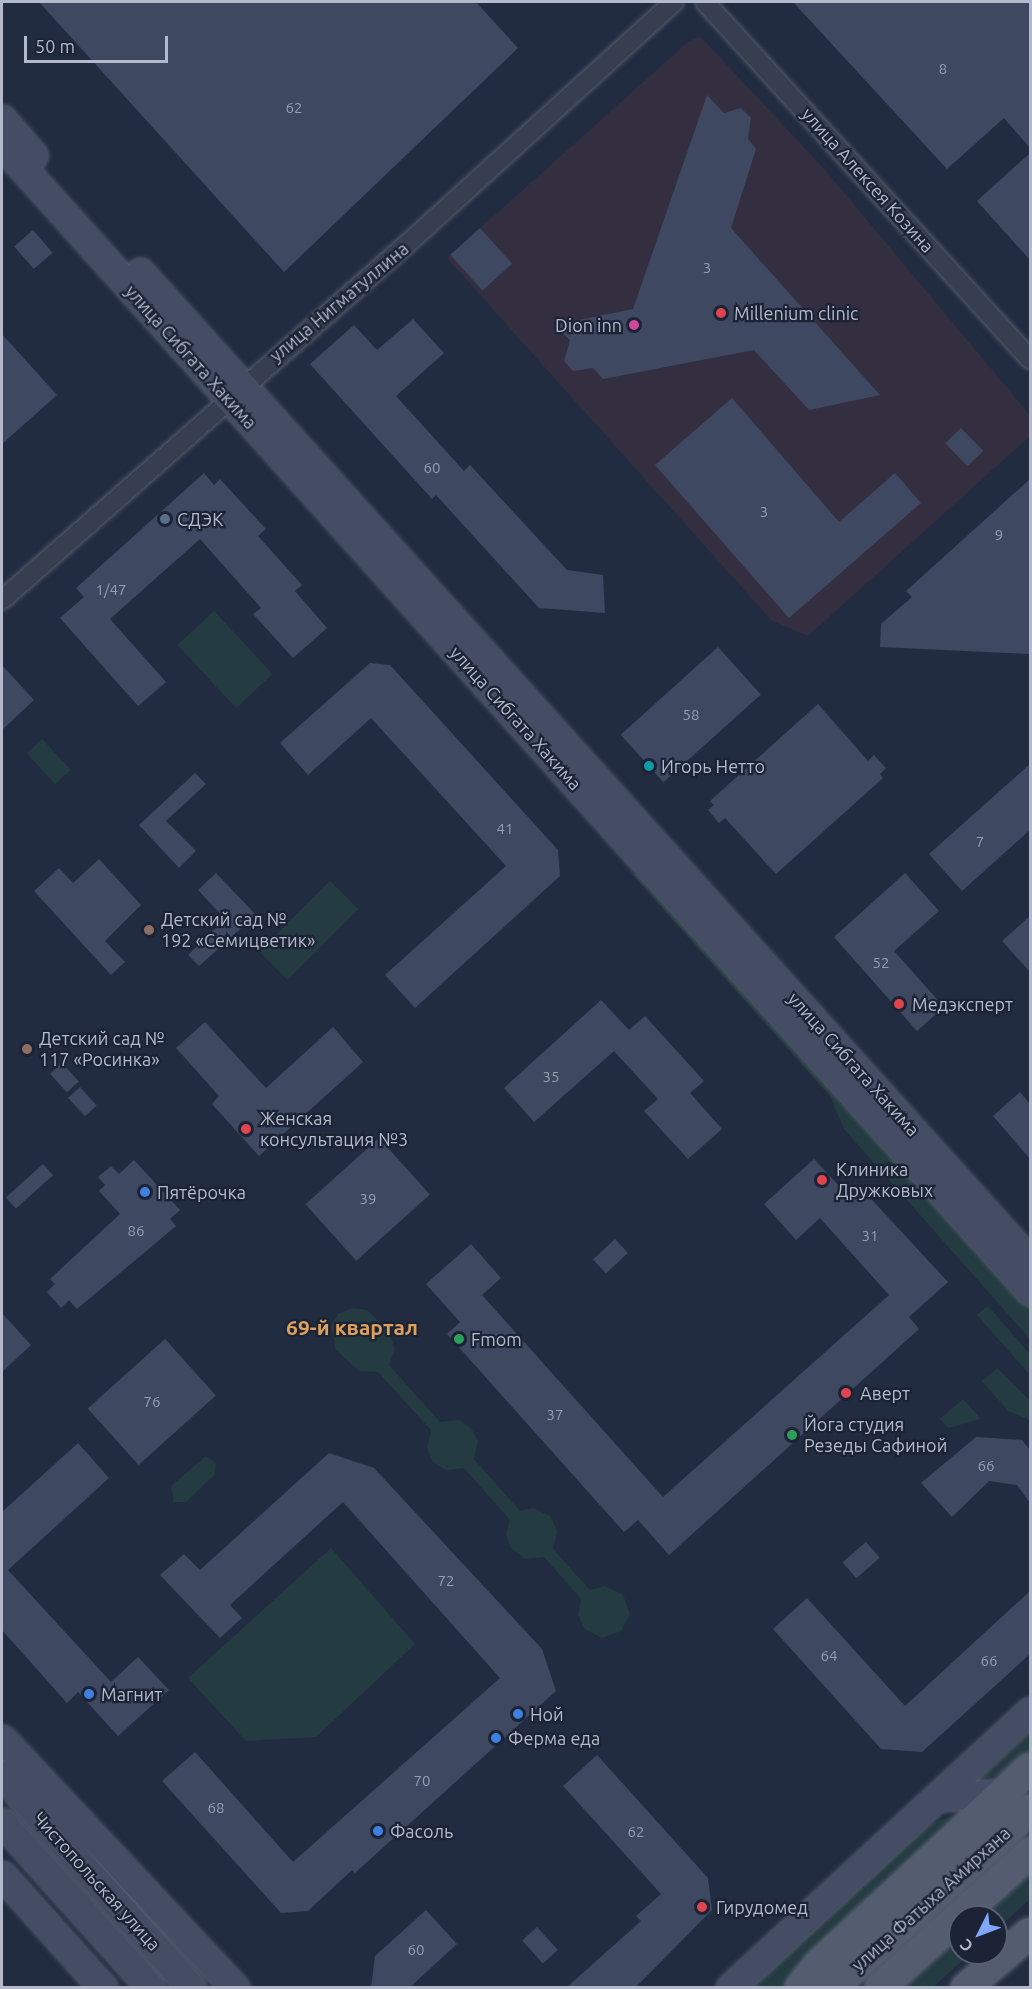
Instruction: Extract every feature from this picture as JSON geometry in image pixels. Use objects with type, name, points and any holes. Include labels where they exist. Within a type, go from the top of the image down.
[{"type":"main road","name":"улица Сибгата Хакима","points":[[2,120],[236,391],[1030,1291]]},
{"type":"main road","name":"улица Сибгата Хакима","points":[[2,145],[236,391],[1030,1261]]},
{"type":"main road","points":[[730,1988],[1030,1711]]},
{"type":"main road","points":[[2,1739],[235,1988]]},
{"type":"main road","points":[[800,1988],[818,1965],[1030,1768]]},
{"type":"main road","name":"Чистопольская улица","points":[[2,1775],[192,1988]]},
{"type":"main road","points":[[937,1797],[1002,1793]]},
{"type":"main road","name":"улица Фатыха Амирхана","points":[[832,1988],[1030,1810]]},
{"type":"main road","name":"Чистопольская улица","points":[[2,1822],[151,1988]]},
{"type":"main road","name":"улица Фатыха Амирхана","points":[[880,1988],[1030,1853]]},
{"type":"main road","points":[[2,1875],[103,1988]]},
{"type":"main road","points":[[966,1988],[1030,1933]]},
{"type":"street","name":"улица Нигматуллина","points":[[2,600],[236,391],[406,245],[674,2]]},
{"type":"street","name":"улица Алексея Козина","points":[[705,2],[1030,359]]},
{"type":"shaded area","name":"Millenium clinic","points":[[701,37],[826,171],[1030,415],[1030,436],[808,636],[772,621],[447,258],[689,41]]},
{"type":"green space","points":[[214,611],[273,674],[236,708],[177,645]]},
{"type":"green space","points":[[42,739],[71,770],[55,784],[27,753]]},
{"type":"green space","points":[[632,874],[641,874],[1030,1308],[1030,1339],[844,1129],[830,1096]]},
{"type":"green space","points":[[330,881],[358,909],[288,980],[259,952]]},
{"type":"green space","points":[[988,1306],[1030,1354],[1030,1375],[977,1315]]},
{"type":"green space","points":[[352,1308],[367,1310],[389,1331],[395,1349],[389,1365],[440,1422],[459,1420],[471,1428],[478,1441],[474,1459],[520,1511],[534,1508],[551,1517],[557,1531],[553,1549],[590,1590],[605,1586],[623,1595],[630,1614],[621,1631],[602,1638],[585,1629],[578,1615],[581,1599],[544,1557],[525,1559],[510,1547],[506,1533],[510,1520],[464,1468],[446,1470],[433,1462],[427,1448],[431,1430],[378,1372],[359,1371],[336,1350],[331,1326],[338,1314]]},
{"type":"green space","points":[[997,1368],[1030,1401],[1030,1420],[1008,1411],[982,1381]]},
{"type":"green space","points":[[963,1399],[981,1419],[948,1428],[940,1419]]},
{"type":"green space","points":[[206,1456],[216,1463],[215,1474],[186,1502],[174,1502],[171,1486]]},
{"type":"green space","points":[[331,1548],[415,1644],[316,1737],[246,1741],[188,1678]]},
{"type":"green space","points":[[1030,1733],[1030,1751],[998,1775],[978,1780]]},
{"type":"green space","points":[[975,1807],[787,1987],[749,1988],[928,1825]]},
{"type":"green space","points":[[1030,1874],[1030,1899],[1008,1919],[1008,1905],[996,1905]]},
{"type":"green space","points":[[948,1948],[948,1965],[958,1965],[933,1987],[904,1987]]},
{"type":"building","points":[[39,2],[476,2],[518,48],[284,272]]},
{"type":"building","points":[[793,2],[1030,2],[1030,148],[1004,118],[947,169]]},
{"type":"building","points":[[707,95],[724,113],[741,108],[751,118],[748,139],[756,149],[731,228],[880,395],[809,410],[754,350],[603,379],[593,368],[573,371],[564,361],[570,340],[554,325],[633,309]]},
{"type":"building","points":[[1030,153],[1030,260],[977,201]]},
{"type":"building","points":[[480,228],[512,264],[482,290],[450,255]]},
{"type":"building","points":[[33,230],[53,253],[34,269],[14,246]]},
{"type":"building","points":[[413,319],[444,353],[396,396],[464,471],[470,465],[567,570],[603,575],[605,613],[539,608],[436,495],[432,499],[310,364],[354,325],[377,350]]},
{"type":"building","points":[[2,334],[57,395],[2,444]]},
{"type":"building","points":[[732,398],[839,522],[895,473],[921,503],[789,618],[655,465]]},
{"type":"building","points":[[961,428],[983,451],[967,466],[945,443]]},
{"type":"building","points":[[204,473],[214,485],[220,479],[266,529],[258,536],[302,585],[295,591],[327,628],[293,658],[253,614],[261,608],[200,539],[110,619],[166,682],[138,706],[60,618],[84,597],[76,588]]},
{"type":"building","points":[[1030,479],[1030,654],[880,647],[881,624],[912,597],[906,591]]},
{"type":"building","points":[[718,647],[761,695],[663,782],[621,735]]},
{"type":"building","points":[[370,663],[390,665],[558,850],[560,876],[415,1008],[385,975],[506,866],[371,718],[308,775],[280,743]]},
{"type":"building","points":[[2,665],[34,700],[2,730]]},
{"type":"building","points":[[818,704],[868,761],[874,755],[886,768],[880,774],[883,778],[776,874],[725,818],[719,823],[708,810],[714,805],[710,801]]},
{"type":"building","points":[[1030,764],[1030,830],[962,891],[929,854]]},
{"type":"building","points":[[195,773],[206,784],[166,821],[196,851],[179,868],[139,825]]},
{"type":"building","points":[[99,859],[141,905],[105,941],[125,962],[111,975],[34,891],[59,868],[73,883]]},
{"type":"building","points":[[216,873],[256,915],[199,966],[188,955],[225,919],[198,890]]},
{"type":"building","points":[[905,873],[939,911],[894,951],[944,1007],[917,1031],[834,937]]},
{"type":"building","points":[[1030,916],[1030,972],[1002,941]]},
{"type":"building","points":[[601,1000],[629,1030],[645,1016],[704,1081],[690,1093],[722,1129],[688,1159],[644,1111],[658,1099],[614,1051],[534,1122],[504,1088]]},
{"type":"building","points":[[205,1022],[266,1088],[333,1027],[363,1062],[259,1156],[212,1104],[219,1096],[176,1048]]},
{"type":"building","points":[[62,1063],[79,1082],[67,1092],[50,1074]]},
{"type":"building","points":[[80,1087],[97,1106],[85,1116],[68,1098]]},
{"type":"building","points":[[1020,1092],[1030,1104],[1030,1159],[993,1116]]},
{"type":"building","points":[[379,1138],[430,1194],[356,1261],[305,1204]]},
{"type":"building","points":[[814,1159],[851,1199],[862,1189],[948,1282],[909,1317],[919,1329],[669,1555],[638,1520],[624,1532],[447,1334],[460,1322],[426,1284],[471,1244],[501,1278],[482,1295],[663,1497],[889,1295],[820,1218],[796,1240],[764,1204]]},
{"type":"building","points":[[134,1160],[180,1210],[170,1219],[176,1226],[77,1309],[69,1300],[61,1308],[47,1292],[55,1284],[50,1279],[120,1214],[99,1191],[105,1185],[98,1177],[111,1166],[119,1174]]},
{"type":"building","points":[[43,1164],[53,1175],[16,1209],[6,1197]]},
{"type":"building","points":[[615,1239],[628,1253],[606,1273],[593,1259]]},
{"type":"building","points":[[2,1313],[31,1345],[2,1372]]},
{"type":"building","points":[[165,1339],[216,1395],[139,1465],[88,1409]]},
{"type":"building","points":[[976,1437],[1022,1440],[1030,1450],[1030,1503],[1017,1485],[989,1481],[952,1517],[921,1483]]},
{"type":"building","points":[[78,1443],[109,1478],[8,1570],[111,1682],[138,1657],[169,1690],[118,1736],[78,1692],[67,1703],[2,1630],[2,1512]]},
{"type":"building","points":[[329,1453],[374,1468],[542,1649],[556,1691],[355,1873],[352,1870],[308,1911],[281,1913],[162,1781],[195,1752],[293,1862],[500,1678],[343,1502],[230,1605],[242,1618],[220,1638],[160,1575],[184,1554],[200,1570]]},
{"type":"building","points":[[866,1542],[880,1558],[856,1578],[843,1562]]},
{"type":"building","points":[[1030,1591],[1030,1654],[922,1752],[881,1749],[773,1629],[807,1598],[905,1706]]},
{"type":"building","points":[[597,1755],[708,1878],[712,1910],[635,1988],[566,1988],[641,1921],[636,1916],[661,1894],[563,1786]]},
{"type":"building","points":[[426,1910],[457,1944],[409,1988],[371,1988],[375,1956]]},
{"type":"building","points":[[537,1927],[558,1950],[543,1963],[522,1940]]},
{"type":"place","name":"Millenium clinic","points":[[721,313]]},
{"type":"place","name":"Dion inn","points":[[634,325]]},
{"type":"place","name":"СДЭК","points":[[165,519]]},
{"type":"place","name":"Игорь Нетто","points":[[649,766]]},
{"type":"place","name":"Детский сад № 192 «Семицветик»","points":[[149,930]]},
{"type":"place","name":"Медэксперт","points":[[899,1004]]},
{"type":"place","name":"Детский сад № 117 «Росинка»","points":[[27,1049]]},
{"type":"place","name":"Женская консультация №3","points":[[246,1129]]},
{"type":"place","name":"Клиника Дружковых","points":[[822,1180]]},
{"type":"place","name":"Пятёрочка","points":[[145,1192]]},
{"type":"place","name":"Fmom","points":[[459,1339]]},
{"type":"place","name":"Аверт","points":[[846,1393]]},
{"type":"place","name":"Йога студия Резеды Сафиной","points":[[792,1435]]},
{"type":"place","name":"Магнит","points":[[89,1694]]},
{"type":"place","name":"Ной","points":[[518,1714]]},
{"type":"place","name":"Ферма еда","points":[[496,1738]]},
{"type":"place","name":"Фасоль","points":[[378,1831]]},
{"type":"place","name":"Гирудомед","points":[[702,1907]]},
{"type":"district","name":"69-й квартал","points":[[352,1327]]}]
